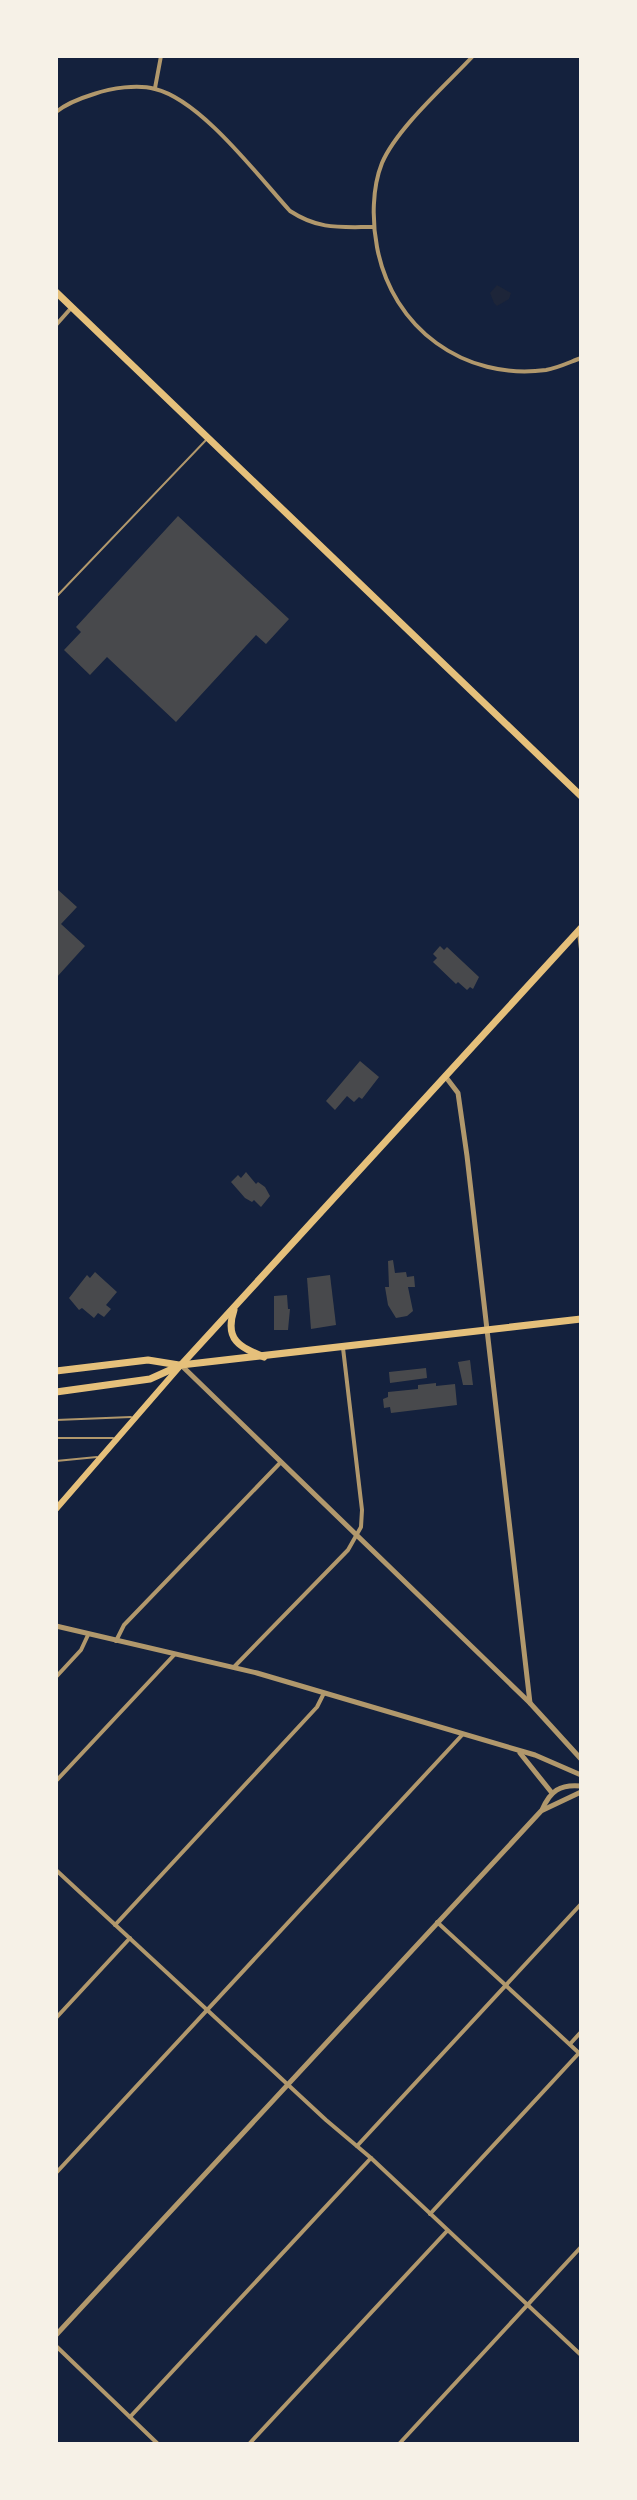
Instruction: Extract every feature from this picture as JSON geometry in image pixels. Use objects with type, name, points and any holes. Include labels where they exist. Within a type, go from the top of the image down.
[{"type":"main road","points":[[56,292],[581,796]]},
{"type":"main road","points":[[56,1509],[59,1500],[102,1456],[181,1365],[580,930]]},
{"type":"main road","points":[[236,1306],[231,1324],[235,1342],[264,1357]]},
{"type":"main road","points":[[56,1371],[148,1360],[181,1365],[264,1357],[581,1319]]},
{"type":"main road","points":[[56,1392],[150,1379],[181,1365]]},
{"type":"street","points":[[155,88],[161,56]]},
{"type":"street","points":[[473,56],[401,134],[382,163],[375,194],[373,227],[380,265],[411,323],[440,347],[474,363],[510,371],[548,370],[581,358]]},
{"type":"street","points":[[56,112],[79,99],[109,89],[155,88],[184,102],[208,122],[290,211],[305,221],[322,227],[373,227]]},
{"type":"street","points":[[56,325],[72,307]]},
{"type":"street","points":[[580,930],[581,949]]},
{"type":"street","points":[[445,1076],[458,1093],[530,1703]]},
{"type":"street","points":[[234,1667],[357,1537],[362,1510],[343,1348]]},
{"type":"street","points":[[181,1365],[530,1703],[581,1759]]},
{"type":"street","points":[[116,1641],[124,1625],[280,1463]]},
{"type":"street","points":[[56,1626],[234,1667],[518,1751],[581,1775]]},
{"type":"street","points":[[56,1677],[81,1650],[88,1635]]},
{"type":"street","points":[[56,1781],[175,1654]]},
{"type":"street","points":[[115,1925],[317,1707],[324,1693]]},
{"type":"street","points":[[56,2173],[463,1734]]},
{"type":"street","points":[[518,1751],[552,1793]]},
{"type":"street","points":[[542,1810],[548,1795],[559,1788],[581,1789]]},
{"type":"street","points":[[56,2335],[542,1810],[581,1789]]},
{"type":"street","points":[[56,1870],[581,2355]]},
{"type":"street","points":[[357,2146],[581,1904]]},
{"type":"street","points":[[430,2214],[580,2054],[437,1922]]},
{"type":"street","points":[[56,2018],[130,1938]]},
{"type":"street","points":[[570,2044],[581,2032]]},
{"type":"street","points":[[130,2417],[371,2158]]},
{"type":"street","points":[[249,2444],[447,2231]]},
{"type":"street","points":[[399,2444],[581,2247]]},
{"type":"street","points":[[56,2346],[158,2444]]},
{"type":"lane","points":[[56,597],[207,439]]},
{"type":"lane","points":[[56,1420],[136,1417]]},
{"type":"lane","points":[[56,1438],[118,1438]]},
{"type":"lane","points":[[56,1461],[102,1456]]},
{"type":"shaded area","points":[[497,285],[511,293],[509,299],[497,306],[490,293]]},
{"type":"building","points":[[178,516],[289,619],[266,644],[256,635],[176,722],[107,657],[90,675],[64,650],[81,632],[76,627]]},
{"type":"building","points":[[56,888],[77,907],[61,924],[85,946],[56,978]]},
{"type":"building","points":[[440,946],[444,950],[447,947],[479,977],[473,989],[470,987],[467,990],[458,982],[456,984],[433,962],[437,958],[433,954]]},
{"type":"building","points":[[360,1061],[379,1077],[362,1099],[359,1097],[354,1102],[347,1096],[335,1110],[326,1101]]},
{"type":"building","points":[[246,1172],[256,1184],[258,1182],[265,1187],[270,1196],[261,1207],[254,1200],[245,1198],[231,1182]]},
{"type":"building","points":[[393,1260],[395,1273],[406,1272],[407,1277],[414,1276],[415,1287],[408,1287],[413,1311],[396,1318],[388,1305],[385,1287],[389,1287],[388,1261]]},
{"type":"building","points":[[95,1272],[117,1292],[106,1305],[111,1309],[104,1317],[98,1313],[94,1318],[82,1308],[79,1310],[69,1298],[87,1275],[90,1278]]},
{"type":"building","points":[[330,1275],[336,1325],[311,1329],[307,1278]]},
{"type":"building","points":[[287,1295],[290,1309],[288,1330],[274,1330],[274,1296]]},
{"type":"building","points":[[470,1360],[473,1385],[463,1385],[458,1362]]},
{"type":"building","points":[[426,1368],[427,1378],[390,1383],[389,1372]]},
{"type":"building","points":[[436,1383],[436,1386],[455,1384],[457,1405],[391,1413],[390,1407],[384,1408],[383,1399],[388,1397],[388,1392],[418,1389],[418,1385]]}]
